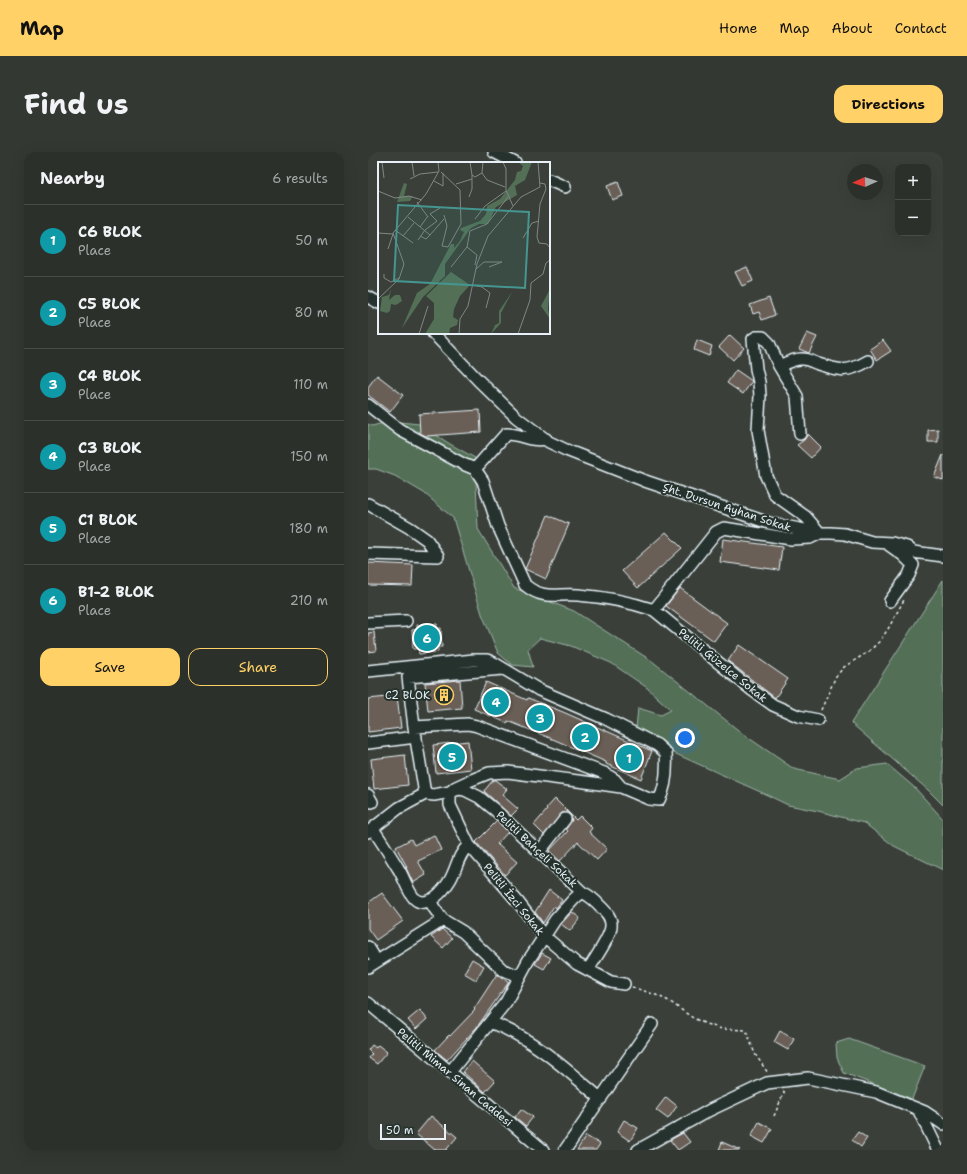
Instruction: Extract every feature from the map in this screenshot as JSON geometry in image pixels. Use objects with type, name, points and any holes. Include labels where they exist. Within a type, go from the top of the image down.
[{"type":"street","points":[[497,157],[512,162]]},
{"type":"street","points":[[550,180],[565,187]]},
{"type":"street","points":[[368,297],[378,302]]},
{"type":"street","name":"Şht. Dursun Ayhan Sokak","points":[[434,334],[516,417],[546,439],[566,450],[645,480],[769,523],[820,533],[845,534],[872,542],[907,547],[913,552],[943,556]]},
{"type":"street","points":[[654,610],[716,532],[724,528],[791,539],[810,538],[820,533],[806,517],[775,495],[766,476],[758,430],[760,396],[752,340],[756,337],[763,338],[770,343],[779,366],[797,396],[800,434]]},
{"type":"street","points":[[779,366],[790,361],[803,359],[829,368],[846,370],[855,368],[868,361]]},
{"type":"street","points":[[368,405],[400,430],[475,469]]},
{"type":"street","name":"Şht. Dursun Ayhan Sokak","points":[[475,469],[506,434],[514,434],[536,440],[546,439]]},
{"type":"street","name":"Pelitli Güzelce Sokak","points":[[475,469],[483,481],[498,526],[525,585],[532,591],[542,595],[577,595],[626,602],[654,610],[752,690],[773,705],[798,716],[818,720]]},
{"type":"street","points":[[368,504],[427,540],[438,556],[368,554]]},
{"type":"street","points":[[887,543],[913,565],[909,575],[890,601]]},
{"type":"street","points":[[368,623],[406,621]]},
{"type":"street","points":[[368,671],[487,660],[504,669],[539,690],[606,719],[657,745],[666,753],[663,793],[659,800],[649,799],[621,787],[508,772],[488,772],[462,784],[450,792],[450,805],[469,845],[463,850],[450,880],[443,889],[427,902],[422,902],[413,897],[399,870],[370,831],[399,808],[425,794],[408,677],[504,669]]},
{"type":"street","points":[[368,743],[415,732],[468,724],[604,773],[615,780],[621,787]]},
{"type":"street","name":"Pelitli Bahçeli Sokak","points":[[425,794],[450,792],[459,789],[465,790],[479,797],[582,892],[566,907],[544,936],[528,961],[506,1002],[450,1072]]},
{"type":"street","points":[[539,852],[564,819]]},
{"type":"street","name":"Pelitli İzci Sokak","points":[[469,845],[518,902],[544,936],[577,964],[611,982],[624,984]]},
{"type":"street","points":[[582,892],[592,897],[604,910],[609,916],[611,926],[609,934],[588,970]]},
{"type":"street","points":[[430,900],[443,920],[463,932],[503,970],[520,976]]},
{"type":"street","points":[[368,968],[443,920]]},
{"type":"street","name":"Pelitli Mimar Sinan Caddesi","points":[[368,1003],[543,1150]]},
{"type":"street","points":[[490,1022],[505,1028],[548,1054],[601,1100]]},
{"type":"street","points":[[565,1150],[601,1100],[652,1024]]},
{"type":"street","points":[[638,1150],[710,1110],[767,1083],[790,1079],[808,1078],[876,1092],[925,1112],[943,1124]]},
{"type":"street","points":[[918,1109],[938,1150]]},
{"type":"path","points":[[818,720],[836,676],[844,667],[868,652],[880,641],[907,595]]},
{"type":"path","points":[[624,984],[656,995],[680,1008],[693,1018],[706,1024],[722,1029],[746,1030],[755,1054],[766,1069],[772,1082]]},
{"type":"path","points":[[774,1116],[790,1079]]},
{"type":"green space","points":[[391,421],[419,424],[475,458],[478,529],[514,588],[574,611],[652,661],[743,734],[794,769],[840,779],[857,768],[887,764],[915,788],[943,819],[943,870],[894,846],[864,823],[788,805],[667,750],[636,728],[638,708],[661,715],[671,710],[646,687],[611,663],[571,646],[540,638],[528,649],[533,667],[512,665],[498,653],[482,614],[453,518],[424,493],[395,476],[376,469],[368,469],[368,424],[372,426]]},
{"type":"green space","points":[[943,580],[943,805],[928,790],[851,723]]},
{"type":"green space","points":[[849,1039],[925,1066],[912,1099],[844,1073],[837,1058],[836,1043]]},
{"type":"building","points":[[618,182],[623,196],[612,200],[607,186]]},
{"type":"building","points":[[747,267],[753,281],[742,286],[735,272]]},
{"type":"building","points":[[769,298],[775,315],[762,320],[759,312],[753,314],[750,305]]},
{"type":"building","points":[[807,333],[817,337],[809,353],[799,349]]},
{"type":"building","points":[[730,335],[744,348],[733,360],[719,347]]},
{"type":"building","points":[[697,340],[712,346],[709,356],[694,350]]},
{"type":"building","points":[[883,340],[891,351],[877,360],[870,349]]},
{"type":"building","points":[[736,370],[752,381],[743,394],[727,383]]},
{"type":"building","points":[[377,375],[403,395],[390,412],[368,395],[368,387]]},
{"type":"building","points":[[480,410],[481,432],[426,436],[420,433],[419,414]]},
{"type":"building","points":[[938,429],[938,442],[928,442],[928,430]]},
{"type":"building","points":[[808,434],[821,447],[811,458],[797,445],[804,440]]},
{"type":"building","points":[[943,455],[943,480],[934,477]]},
{"type":"building","points":[[548,515],[569,524],[546,579],[525,569]]},
{"type":"building","points":[[666,532],[682,548],[638,588],[622,571]]},
{"type":"building","points":[[723,539],[782,547],[779,570],[720,562]]},
{"type":"building","points":[[368,563],[413,565],[412,586],[368,585]]},
{"type":"building","points":[[680,588],[727,623],[714,641],[666,606]]},
{"type":"building","points":[[437,624],[437,628],[441,628],[442,647],[438,647],[438,652],[419,654],[418,649],[413,649],[412,630],[417,629],[417,625]]},
{"type":"building","points":[[374,632],[376,651],[368,652],[368,633]]},
{"type":"building","points":[[739,645],[788,679],[775,698],[728,661]]},
{"type":"building","name":"C2 BLOK","points":[[460,680],[462,708],[428,711],[425,683]]},
{"type":"building","points":[[486,682],[527,700],[528,698],[563,712],[652,751],[641,779],[555,740],[508,721],[507,723],[474,709]]},
{"type":"building","points":[[397,696],[401,728],[368,732],[368,699]]},
{"type":"building","points":[[468,741],[471,769],[436,773],[433,745]]},
{"type":"building","points":[[405,755],[408,785],[374,789],[371,759]]},
{"type":"building","points":[[493,780],[507,789],[502,795],[518,809],[511,816],[484,791]]},
{"type":"building","points":[[555,799],[569,813],[562,813],[544,835],[534,825]]},
{"type":"building","points":[[569,813],[576,820],[580,816],[592,828],[589,832],[607,849],[597,860],[578,842],[560,861],[549,851],[568,831],[566,829],[572,820]]},
{"type":"building","points":[[497,821],[508,832],[497,844],[517,862],[505,875],[476,842]]},
{"type":"building","points":[[434,835],[441,850],[418,861],[426,875],[413,883],[406,868],[407,867],[396,847],[411,839],[414,845]]},
{"type":"building","points":[[549,890],[562,900],[556,908],[554,906],[543,923],[535,912]]},
{"type":"building","points":[[382,893],[403,921],[376,940],[368,929],[368,903]]},
{"type":"building","points":[[572,912],[580,918],[570,931],[561,924]]},
{"type":"building","points":[[442,929],[452,938],[443,948],[431,937]]},
{"type":"building","points":[[542,953],[551,958],[544,969],[535,964]]},
{"type":"building","points":[[472,959],[484,966],[476,980],[464,973]]},
{"type":"building","points":[[497,974],[509,982],[477,1027],[447,1060],[435,1050],[475,1010],[474,1009]]},
{"type":"building","points":[[420,1010],[427,1019],[416,1029],[408,1020]]},
{"type":"building","points":[[780,1031],[794,1039],[788,1050],[774,1042]]},
{"type":"building","points":[[372,1045],[376,1048],[378,1045],[387,1052],[377,1064],[369,1058],[372,1054],[368,1050]]},
{"type":"building","points":[[472,1061],[495,1081],[485,1092],[463,1072]]},
{"type":"building","points":[[666,1097],[677,1106],[668,1119],[656,1110]]},
{"type":"building","points":[[521,1109],[533,1117],[526,1126],[515,1117]]},
{"type":"building","points":[[431,1116],[457,1137],[446,1150],[435,1150],[416,1134]]},
{"type":"building","points":[[624,1120],[638,1128],[630,1141],[617,1132]]},
{"type":"building","points":[[759,1122],[772,1129],[764,1143],[751,1136]]},
{"type":"building","points":[[858,1132],[867,1138],[861,1147],[852,1140]]},
{"type":"building","points":[[683,1133],[690,1142],[678,1150],[670,1140]]},
{"type":"building","points":[[586,1136],[600,1144],[596,1150],[577,1150]]},
{"type":"building","points":[[722,1142],[740,1150],[719,1150]]},
{"type":"place","name":"B1-2 BLOK","points":[[427,638]]},
{"type":"place","name":"C2 BLOK","points":[[444,695]]},
{"type":"place","name":"C3 BLOK","points":[[496,702]]},
{"type":"place","name":"C4 BLOK","points":[[540,718]]},
{"type":"place","name":"C5 BLOK","points":[[585,737]]},
{"type":"place","name":"C1 BLOK","points":[[452,757]]},
{"type":"place","name":"C6 BLOK","points":[[629,758]]}]
